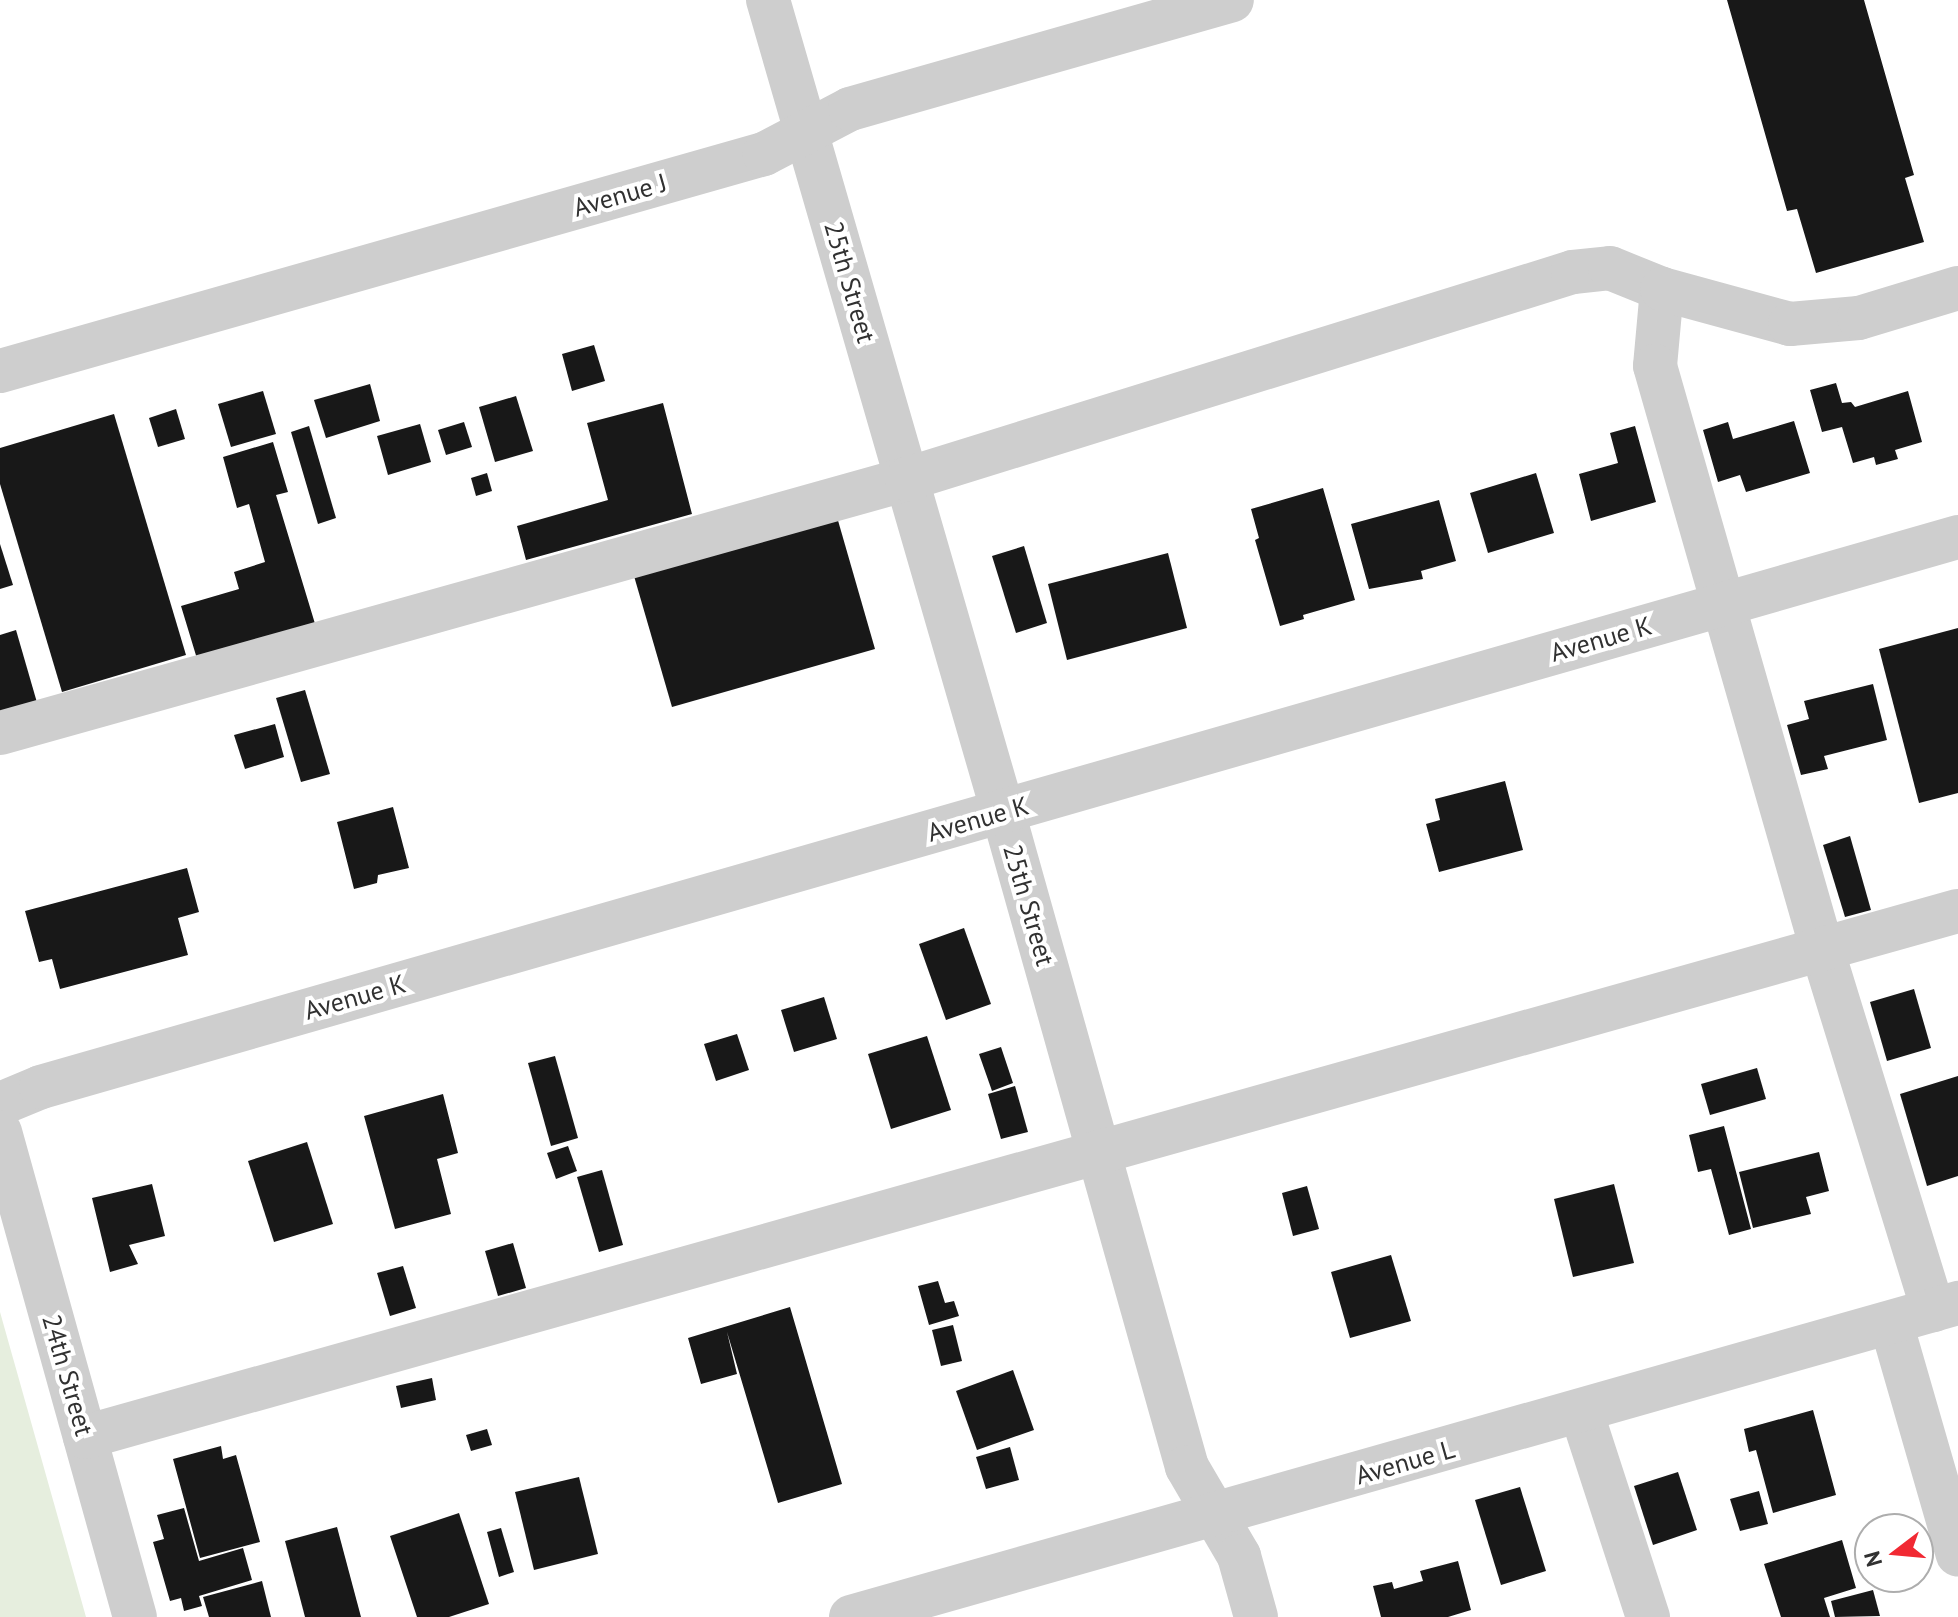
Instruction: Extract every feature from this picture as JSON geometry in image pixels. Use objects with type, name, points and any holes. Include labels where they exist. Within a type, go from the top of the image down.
[{"type":"street","name":"25th Street","points":[[768,0],[1003,812],[1187,1467],[1239,1556],[1256,1617]]},
{"type":"street","name":"Avenue J","points":[[0,371],[764,154],[850,109],[1232,0]]},
{"type":"street","points":[[0,733],[907,479],[1573,272],[1610,268],[1662,289],[1790,324],[1859,318],[1958,288]]},
{"type":"street","points":[[1662,289],[1655,366],[1721,605],[1822,949],[1945,1307]]},
{"type":"street","name":"Avenue K","points":[[0,1104],[41,1087],[1958,537]]},
{"type":"street","points":[[85,1437],[1958,911]]},
{"type":"street","name":"24th Street","points":[[0,1132],[135,1617]]},
{"type":"street","name":"Avenue L","points":[[871,1614],[1945,1307]]},
{"type":"street","points":[[1891,1323],[1958,1555]]},
{"type":"street","points":[[1581,1411],[1648,1617]]},
{"type":"green space","points":[[0,1312],[86,1617],[0,1617]]},
{"type":"building","points":[[1727,0],[1864,0],[1914,175],[1905,178],[1924,242],[1816,273],[1797,209],[1787,211]]},
{"type":"building","points":[[594,345],[605,381],[572,391],[562,354]]},
{"type":"building","points":[[1836,383],[1842,403],[1851,402],[1855,407],[1908,391],[1922,442],[1895,450],[1898,459],[1876,465],[1874,457],[1853,463],[1842,427],[1822,432],[1810,390]]},
{"type":"building","points":[[370,384],[380,421],[326,438],[314,400]]},
{"type":"building","points":[[263,391],[276,434],[231,447],[218,404]]},
{"type":"building","points":[[516,396],[533,451],[495,462],[479,407]]},
{"type":"building","points":[[663,403],[692,514],[526,560],[517,526],[608,500],[587,423]]},
{"type":"building","points":[[176,409],[185,439],[158,447],[149,418]]},
{"type":"building","points":[[114,414],[186,655],[62,692],[0,484],[0,448]]},
{"type":"building","points":[[1794,421],[1810,473],[1746,492],[1740,475],[1718,482],[1703,430],[1728,422],[1733,439]]},
{"type":"building","points":[[464,422],[472,447],[446,455],[438,430]]},
{"type":"building","points":[[420,424],[431,462],[388,475],[377,436]]},
{"type":"building","points":[[309,426],[336,518],[318,524],[291,432]]},
{"type":"building","points":[[1635,426],[1656,502],[1591,521],[1579,474],[1618,463],[1610,433]]},
{"type":"building","points":[[273,442],[288,492],[276,495],[316,627],[198,662],[181,606],[239,589],[234,572],[265,562],[249,504],[237,508],[223,457]]},
{"type":"building","points":[[487,473],[492,491],[476,496],[471,478]]},
{"type":"building","points":[[1536,473],[1554,533],[1488,553],[1470,493]]},
{"type":"building","points":[[1323,488],[1355,600],[1303,615],[1304,619],[1280,626],[1255,540],[1259,538],[1251,509]]},
{"type":"building","points":[[1439,500],[1456,561],[1421,571],[1423,579],[1369,589],[1351,524]]},
{"type":"building","points":[[837,517],[875,649],[672,707],[634,576]]},
{"type":"building","points":[[0,544],[13,585],[0,589]]},
{"type":"building","points":[[1024,546],[1047,623],[1016,633],[992,556]]},
{"type":"building","points":[[1168,553],[1187,628],[1067,660],[1048,584]]},
{"type":"building","points":[[1958,628],[1958,793],[1919,803],[1879,649]]},
{"type":"building","points":[[16,630],[38,706],[0,717],[0,635]]},
{"type":"building","points":[[1873,684],[1887,740],[1824,756],[1828,769],[1801,775],[1787,725],[1809,719],[1804,701]]},
{"type":"building","points":[[305,690],[330,774],[301,782],[276,698]]},
{"type":"building","points":[[275,724],[284,757],[245,769],[234,735]]},
{"type":"building","points":[[1505,781],[1523,850],[1439,872],[1426,824],[1440,820],[1435,799]]},
{"type":"building","points":[[393,807],[409,868],[378,875],[377,883],[354,889],[337,822]]},
{"type":"building","points":[[1850,836],[1871,910],[1845,917],[1823,845]]},
{"type":"building","points":[[187,868],[199,912],[178,918],[188,955],[60,989],[52,959],[39,962],[25,911]]},
{"type":"building","points":[[964,928],[991,1004],[946,1020],[919,944]]},
{"type":"building","points":[[1914,989],[1931,1048],[1887,1061],[1870,1002]]},
{"type":"building","points":[[824,997],[837,1039],[794,1052],[781,1010]]},
{"type":"building","points":[[737,1034],[749,1070],[716,1081],[704,1044]]},
{"type":"building","points":[[927,1036],[951,1110],[891,1129],[868,1054]]},
{"type":"building","points":[[1001,1047],[1013,1083],[992,1091],[979,1054]]},
{"type":"building","points":[[555,1056],[578,1138],[551,1146],[528,1063]]},
{"type":"building","points":[[1757,1068],[1766,1099],[1710,1115],[1701,1084]]},
{"type":"building","points":[[1958,1076],[1958,1176],[1927,1186],[1900,1094]]},
{"type":"building","points":[[1015,1086],[1028,1132],[1001,1139],[988,1094]]},
{"type":"building","points":[[443,1094],[458,1153],[437,1159],[451,1214],[395,1229],[364,1116]]},
{"type":"building","points":[[1724,1126],[1751,1229],[1729,1235],[1711,1169],[1698,1172],[1689,1135]]},
{"type":"building","points":[[307,1142],[333,1224],[274,1242],[248,1161]]},
{"type":"building","points":[[568,1146],[577,1171],[556,1179],[547,1153]]},
{"type":"building","points":[[1819,1152],[1829,1191],[1806,1197],[1811,1214],[1753,1228],[1739,1172]]},
{"type":"building","points":[[602,1170],[623,1245],[599,1252],[577,1177]]},
{"type":"building","points":[[152,1184],[165,1236],[129,1245],[138,1264],[110,1272],[92,1198]]},
{"type":"building","points":[[1614,1184],[1634,1263],[1573,1277],[1554,1199]]},
{"type":"building","points":[[1307,1186],[1319,1229],[1293,1236],[1282,1193]]},
{"type":"building","points":[[513,1243],[526,1288],[498,1296],[485,1251]]},
{"type":"building","points":[[1391,1255],[1411,1321],[1350,1338],[1331,1272]]},
{"type":"building","points":[[403,1266],[416,1308],[390,1316],[377,1273]]},
{"type":"building","points":[[938,1281],[945,1303],[954,1301],[959,1316],[929,1325],[918,1286]]},
{"type":"building","points":[[790,1307],[842,1484],[778,1503],[727,1332],[737,1374],[701,1384],[688,1338]]},
{"type":"building","points":[[953,1325],[962,1361],[941,1366],[932,1330]]},
{"type":"building","points":[[1013,1370],[1034,1430],[977,1450],[956,1391]]},
{"type":"building","points":[[432,1378],[436,1400],[401,1408],[396,1386]]},
{"type":"building","points":[[1813,1410],[1836,1495],[1773,1513],[1756,1450],[1749,1452],[1744,1429]]},
{"type":"building","points":[[487,1429],[492,1445],[471,1451],[466,1435]]},
{"type":"building","points":[[221,1446],[223,1459],[236,1455],[260,1542],[200,1558],[173,1459]]},
{"type":"building","points":[[1010,1447],[1019,1480],[986,1489],[976,1457]]},
{"type":"building","points":[[1678,1472],[1697,1530],[1653,1545],[1634,1486]]},
{"type":"building","points":[[579,1477],[598,1554],[534,1570],[515,1492]]},
{"type":"building","points":[[1520,1487],[1546,1571],[1501,1585],[1475,1500]]},
{"type":"building","points":[[1759,1491],[1768,1524],[1740,1531],[1730,1499]]},
{"type":"building","points":[[184,1508],[199,1561],[243,1548],[252,1580],[199,1596],[202,1606],[184,1611],[181,1598],[170,1601],[153,1542],[164,1539],[157,1515]]},
{"type":"building","points":[[459,1513],[489,1604],[449,1617],[417,1617],[390,1536]]},
{"type":"building","points":[[337,1527],[361,1617],[305,1617],[285,1541]]},
{"type":"building","points":[[501,1528],[514,1572],[499,1577],[487,1532]]},
{"type":"building","points":[[1842,1540],[1854,1589],[1824,1598],[1830,1617],[1781,1617],[1764,1564]]},
{"type":"building","points":[[1458,1561],[1471,1610],[1448,1617],[1381,1617],[1373,1586],[1392,1582],[1394,1589],[1423,1581],[1420,1571]]},
{"type":"building","points":[[262,1581],[271,1617],[209,1617],[203,1597]]},
{"type":"building","points":[[1874,1593],[1880,1616],[1835,1617],[1831,1601]]}]
